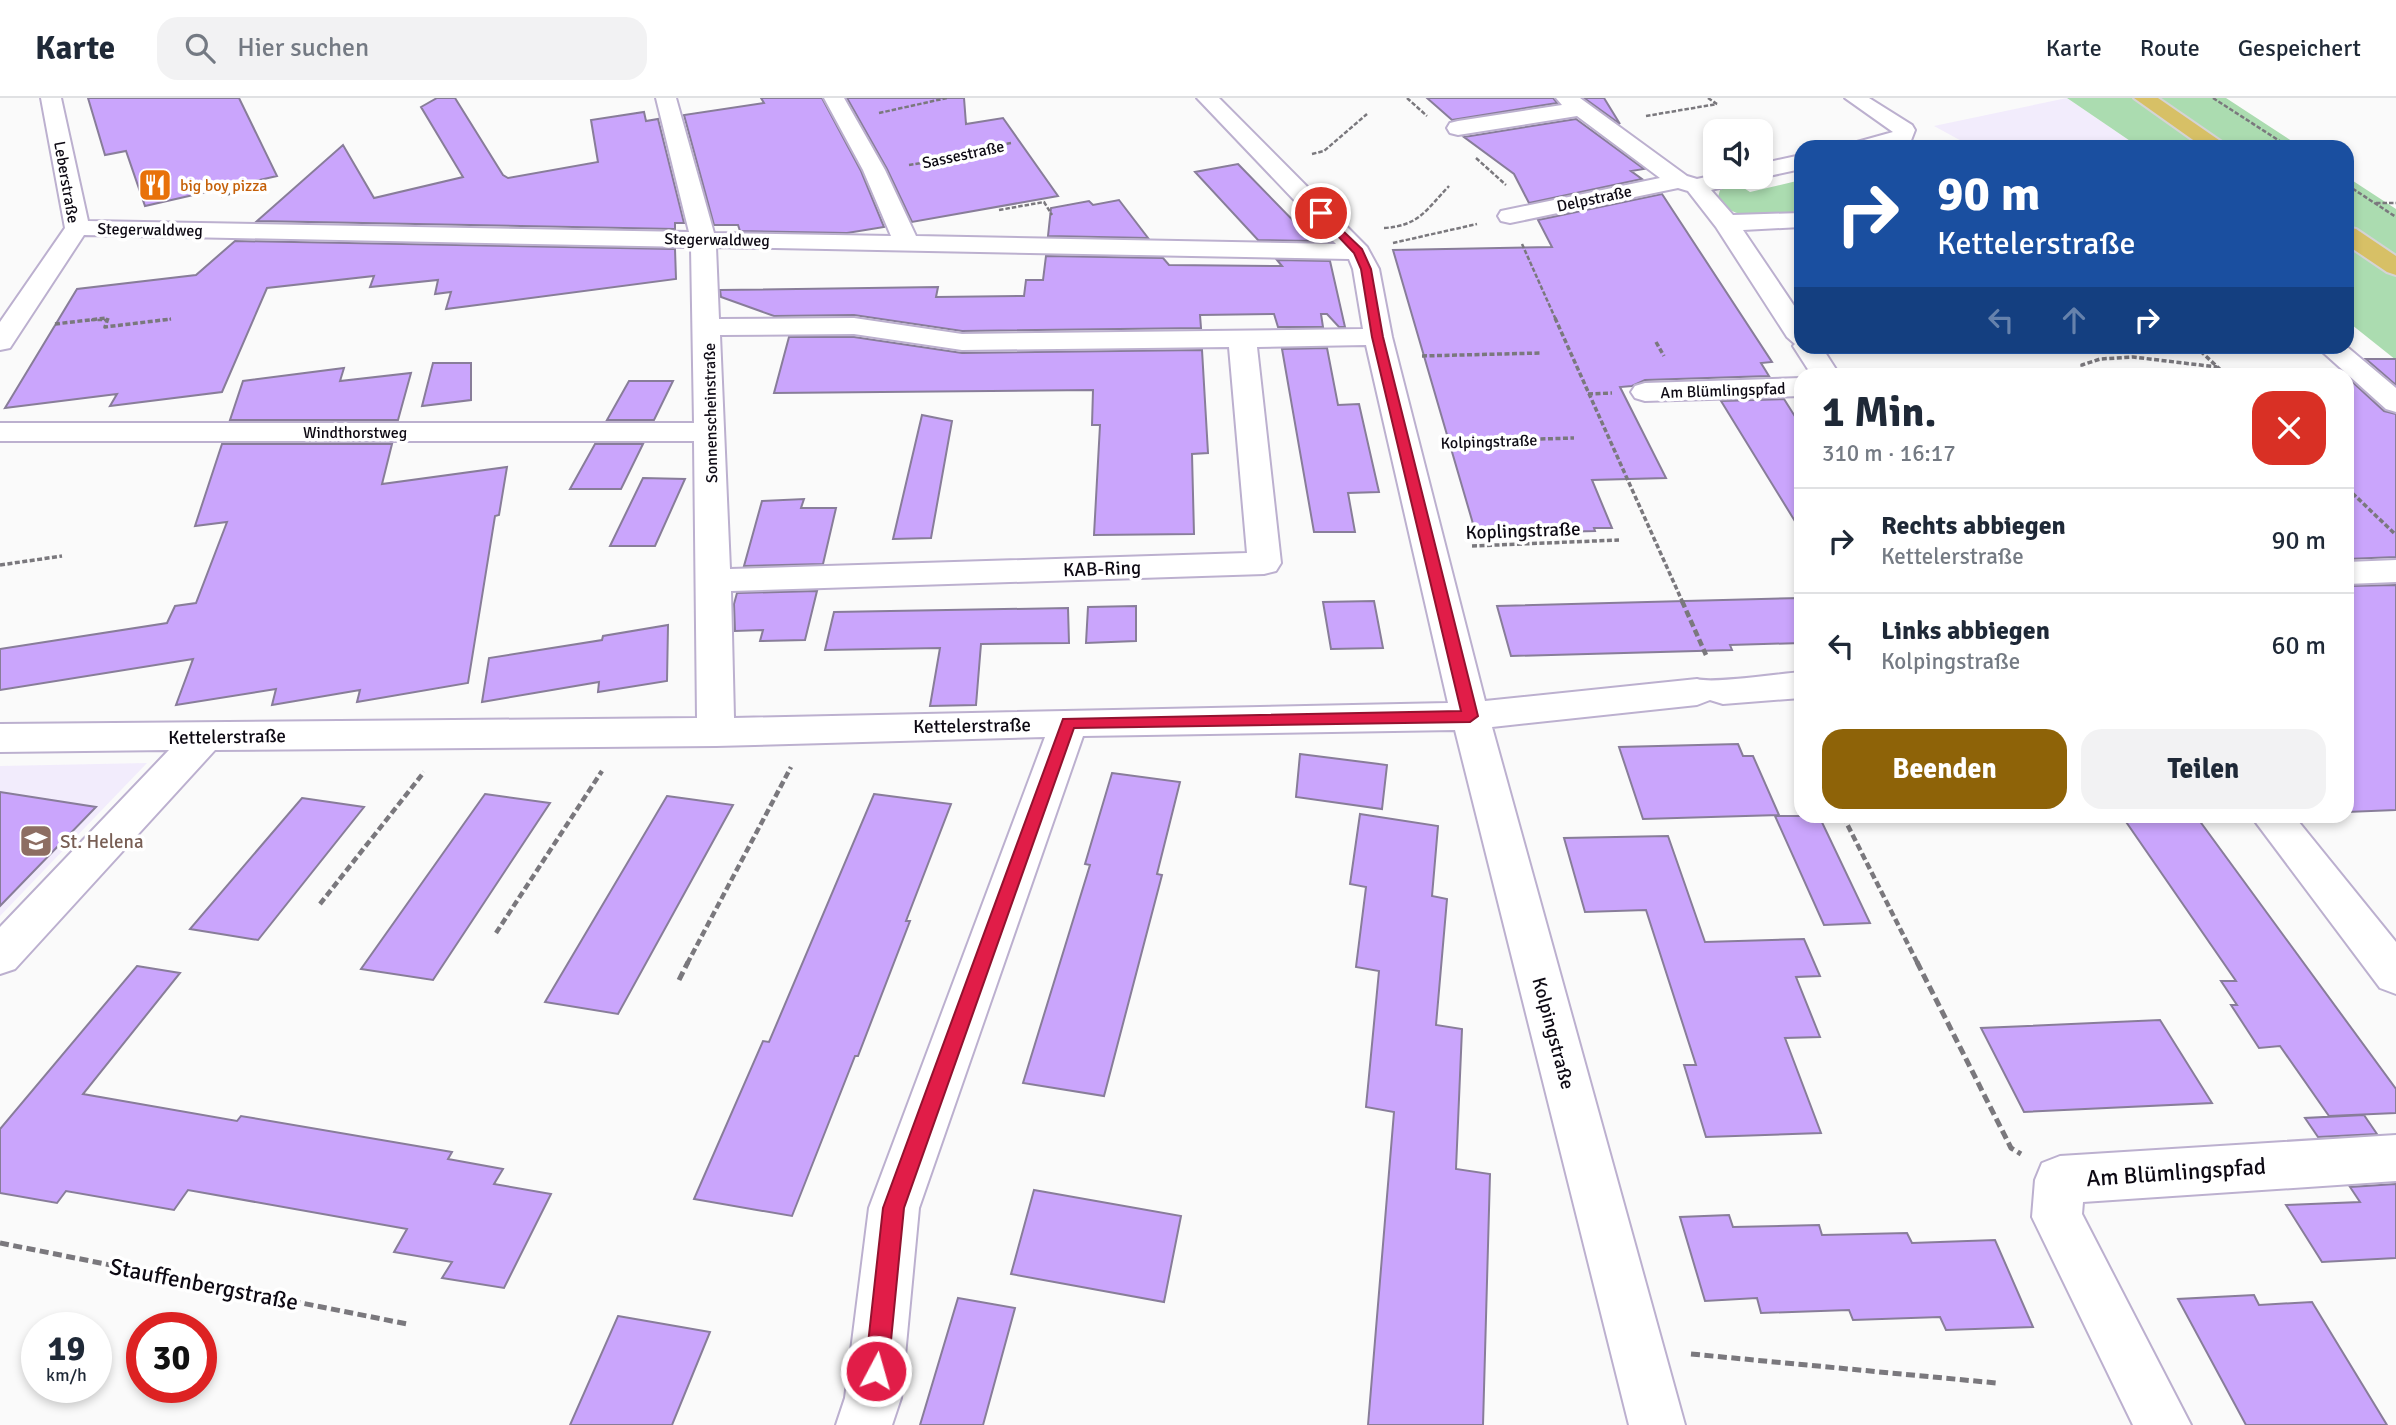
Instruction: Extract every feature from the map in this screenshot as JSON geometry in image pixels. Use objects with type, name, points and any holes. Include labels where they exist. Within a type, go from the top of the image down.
[{"type":"main road","points":[[2144,98],[2207,140]]},
{"type":"main road","points":[[2354,239],[2396,267]]},
{"type":"street","name":"Leberstraße","points":[[4,336],[77,228],[51,98]]},
{"type":"street","name":"Sonnenscheinstraße","points":[[666,98],[703,239],[715,581],[716,732]]},
{"type":"street","name":"Kolpingstraße","points":[[1207,98],[1348,241],[1366,269],[1380,347],[1470,716],[1657,1425]]},
{"type":"street","points":[[1855,98],[1904,130],[1902,138],[1894,140]]},
{"type":"street","points":[[1458,128],[1573,103],[1687,183],[1726,223],[1794,326]]},
{"type":"street","points":[[838,108],[874,170],[903,232],[904,242]]},
{"type":"street","points":[[1773,168],[1794,164]]},
{"type":"street","points":[[1687,183],[1703,181]]},
{"type":"street","name":"Delpstraße","points":[[1510,216],[1687,183]]},
{"type":"street","points":[[1726,223],[1794,220]]},
{"type":"street","name":"Stegerwaldweg","points":[[77,228],[904,242],[1348,241]]},
{"type":"street","points":[[708,327],[854,326],[962,342],[1242,338],[1380,347]]},
{"type":"street","name":"KAB-Ring","points":[[715,581],[1264,563],[1242,338]]},
{"type":"street","points":[[2338,354],[2396,403]]},
{"type":"street","name":"Am Blümlingspfad","points":[[1644,392],[1794,387]]},
{"type":"street","name":"Windthorstweg","points":[[0,432],[709,432]]},
{"type":"street","points":[[2354,573],[2396,571]]},
{"type":"street","points":[[1470,716],[1794,686]]},
{"type":"street","name":"Kettelerstraße","points":[[0,738],[716,732],[1470,716]]},
{"type":"street","points":[[864,1425],[873,1398],[894,1208],[1069,723]]},
{"type":"street","points":[[0,956],[205,736]]},
{"type":"street","points":[[2277,823],[2396,975]]},
{"type":"street","name":"Am Blümlingspfad","points":[[2163,1425],[2057,1217],[2060,1180],[2396,1158]]},
{"type":"path","points":[[838,108],[914,107],[915,103],[947,98]]},
{"type":"path","points":[[1600,123],[1717,104],[1708,98]]},
{"type":"path","points":[[2213,98],[2278,140]]},
{"type":"path","points":[[1269,161],[1324,151],[1367,114]]},
{"type":"path","name":"Sassestraße","points":[[874,170],[971,155],[971,150],[1011,143]]},
{"type":"path","points":[[1348,241],[1409,226],[1449,186]]},
{"type":"path","points":[[2354,190],[2396,217]]},
{"type":"path","points":[[2375,203],[2396,202]]},
{"type":"path","points":[[1348,241],[1510,216],[1710,692]]},
{"type":"path","points":[[4,336],[108,318],[105,327],[170,319]]},
{"type":"path","points":[[1380,347],[1541,353]]},
{"type":"path","points":[[2203,354],[2217,367]]},
{"type":"path","points":[[2083,368],[2082,365],[2113,355],[2134,356],[2185,366],[2217,367]]},
{"type":"path","name":"Kolpingstraße","points":[[1404,443],[1574,438]]},
{"type":"path","points":[[2354,495],[2396,534]]},
{"type":"path","name":"Koplingstraße","points":[[1429,548],[1619,540]]},
{"type":"path","points":[[0,565],[62,556]]},
{"type":"path","points":[[679,980],[810,729]]},
{"type":"path","points":[[496,933],[628,732]]},
{"type":"path","points":[[320,904],[454,733]]},
{"type":"path","points":[[1847,823],[2011,1148],[2060,1180]]},
{"type":"path","name":"Stauffenbergstraße","points":[[0,1243],[407,1324]]},
{"type":"path","points":[[1638,1349],[1996,1383]]},
{"type":"shaded area","points":[[2067,98],[2129,140],[1960,140],[1934,126]]},
{"type":"shaded area","name":"St. Helena","points":[[147,763],[0,916],[0,766]]},
{"type":"green space","points":[[2067,98],[2226,98],[2290,140],[2129,140]]},
{"type":"green space","points":[[1794,182],[1794,214],[1743,215],[1724,206],[1718,197],[1722,189],[1745,189],[1750,192],[1773,189],[1773,187]]},
{"type":"green space","points":[[2354,182],[2396,209],[2396,360],[2354,327]]},
{"type":"building","points":[[88,98],[239,98],[277,176],[145,206],[126,151],[105,155]]},
{"type":"building","points":[[437,98],[455,98],[503,175],[508,178],[598,162],[591,120],[644,112],[646,121],[658,119],[684,223],[675,223],[675,229],[257,221],[343,145],[374,198],[463,177],[421,107]]},
{"type":"building","points":[[761,98],[822,98],[861,171],[884,227],[847,233],[740,231],[738,225],[714,225],[684,115],[764,103]]},
{"type":"building","points":[[847,98],[964,98],[966,124],[1003,118],[1058,196],[912,222],[887,169]]},
{"type":"building","points":[[1427,98],[1553,98],[1557,103],[1452,120]]},
{"type":"building","points":[[1584,98],[1604,98],[1620,124]]},
{"type":"building","points":[[1576,119],[1644,169],[1631,171],[1642,179],[1529,203],[1514,174],[1464,137]]},
{"type":"building","points":[[1238,164],[1313,241],[1258,240],[1195,172]]},
{"type":"building","points":[[1662,194],[1772,362],[1761,363],[1769,376],[1645,380],[1632,386],[1620,387],[1666,478],[1592,480],[1612,528],[1594,528],[1595,531],[1476,534],[1393,250],[1552,247],[1538,220]]},
{"type":"building","points":[[1119,200],[1148,238],[1048,236],[1051,208],[1089,201],[1093,205]]},
{"type":"building","points":[[235,241],[675,249],[676,279],[446,309],[451,292],[435,294],[438,280],[370,287],[374,276],[267,288],[222,392],[110,406],[117,394],[5,408],[77,289],[196,275]]},
{"type":"building","points":[[1046,256],[1163,258],[1169,265],[1282,266],[1277,260],[1330,261],[1345,327],[1339,327],[1327,314],[1321,314],[1323,327],[1278,327],[1274,314],[1200,315],[1201,328],[962,331],[854,315],[774,316],[721,297],[720,290],[938,287],[936,297],[1024,296],[1026,280],[1043,280]]},
{"type":"building","points":[[789,337],[854,337],[962,353],[1202,350],[1208,453],[1192,454],[1194,534],[1094,535],[1100,425],[1092,425],[1093,390],[774,393]]},
{"type":"building","points":[[1327,348],[1338,405],[1359,404],[1379,492],[1348,493],[1355,532],[1314,532],[1282,349]]},
{"type":"building","points":[[2366,359],[2396,359],[2396,385]]},
{"type":"building","points":[[433,363],[471,363],[471,400],[422,406]]},
{"type":"building","points":[[344,368],[340,381],[411,373],[398,420],[230,420],[243,381]]},
{"type":"building","points":[[629,381],[673,381],[654,420],[607,420]]},
{"type":"building","points":[[2354,383],[2384,411],[2396,414],[2396,557],[2354,559]]},
{"type":"building","points":[[1784,399],[1794,415],[1794,520],[1721,401]]},
{"type":"building","points":[[922,415],[952,421],[931,538],[893,539]]},
{"type":"building","points":[[222,444],[392,444],[382,484],[507,467],[499,515],[495,516],[468,683],[357,702],[360,690],[272,705],[276,689],[176,705],[193,659],[0,690],[0,649],[167,623],[175,606],[196,603],[227,522],[195,526]]},
{"type":"building","points":[[595,444],[643,444],[621,489],[570,489]]},
{"type":"building","points":[[643,478],[685,479],[655,546],[610,546]]},
{"type":"building","points":[[804,499],[801,508],[836,508],[823,564],[744,566],[762,501]]},
{"type":"building","points":[[2396,585],[2396,810],[2354,812],[2354,586]]},
{"type":"building","points":[[817,591],[805,640],[760,641],[763,630],[735,631],[734,604],[737,593]]},
{"type":"building","points":[[1794,598],[1794,643],[1730,645],[1732,650],[1511,656],[1497,606]]},
{"type":"building","points":[[1374,601],[1383,648],[1331,649],[1323,602]]},
{"type":"building","points":[[1136,606],[1136,641],[1086,643],[1088,607]]},
{"type":"building","points":[[1068,608],[1069,643],[981,644],[976,705],[930,706],[940,648],[825,650],[834,612]]},
{"type":"building","points":[[668,625],[667,681],[598,692],[599,682],[482,702],[489,658],[602,640],[603,636]]},
{"type":"building","points":[[1738,744],[1743,756],[1753,756],[1779,815],[1643,819],[1619,747]]},
{"type":"building","points":[[1300,754],[1387,765],[1382,809],[1296,797]]},
{"type":"building","points":[[1112,773],[1180,782],[1157,874],[1162,875],[1104,1096],[1023,1083],[1090,865],[1085,864]]},
{"type":"building","points":[[0,792],[96,807],[0,906]]},
{"type":"building","points":[[485,794],[550,803],[433,980],[361,969]]},
{"type":"building","points":[[874,794],[951,804],[858,1056],[855,1056],[792,1216],[694,1199],[763,1041],[769,1042]]},
{"type":"building","points":[[667,796],[733,805],[618,1014],[545,1002]]},
{"type":"building","points":[[302,798],[364,807],[258,940],[190,929]]},
{"type":"building","points":[[1360,814],[1438,826],[1432,896],[1447,899],[1436,1025],[1462,1029],[1456,1169],[1490,1174],[1483,1425],[1368,1425],[1394,1112],[1366,1107],[1379,971],[1356,967],[1366,887],[1350,884]]},
{"type":"building","points":[[1775,816],[1794,816],[1794,823],[1822,823],[1870,923],[1824,925]]},
{"type":"building","points":[[2127,823],[2201,823],[2396,1089],[2396,1113],[2329,1116],[2280,1046],[2259,1048],[2231,1005],[2237,1005],[2221,981],[2236,981]]},
{"type":"building","points":[[1668,836],[1705,942],[1804,939],[1820,976],[1796,977],[1820,1037],[1785,1038],[1821,1133],[1706,1137],[1684,1065],[1696,1065],[1646,910],[1585,912],[1564,838]]},
{"type":"building","points":[[137,966],[180,973],[83,1094],[237,1121],[241,1116],[452,1152],[448,1159],[503,1169],[494,1184],[551,1194],[504,1288],[442,1278],[452,1262],[394,1252],[407,1229],[188,1190],[174,1210],[66,1191],[57,1203],[0,1193],[0,1129]]},
{"type":"building","points":[[2160,1020],[2212,1103],[2024,1112],[1981,1028]]},
{"type":"building","points":[[2364,1115],[2377,1134],[2318,1137],[2305,1118]]},
{"type":"building","points":[[2396,1184],[2396,1258],[2322,1262],[2286,1205],[2360,1202],[2350,1187]]},
{"type":"building","points":[[1034,1190],[1181,1216],[1164,1302],[1011,1274]]},
{"type":"building","points":[[1729,1215],[1733,1227],[1819,1225],[1822,1235],[1907,1233],[1912,1243],[1995,1240],[2033,1327],[1946,1330],[1940,1317],[1853,1320],[1849,1310],[1761,1313],[1757,1298],[1705,1301],[1680,1217]]},
{"type":"building","points":[[2254,1295],[2259,1305],[2312,1302],[2387,1425],[2246,1425],[2178,1299]]},
{"type":"building","points":[[958,1298],[1015,1308],[983,1425],[920,1425]]},
{"type":"building","points":[[618,1316],[710,1332],[672,1425],[570,1425]]},
{"type":"place","name":"big boy pizza","points":[[155,185]]},
{"type":"place","name":"St. Helena","points":[[36,841]]},
{"type":"route","points":[[876,1371],[894,1208],[1069,723],[1470,716],[1378,337],[1366,269],[1358,252],[1321,213]]}]
